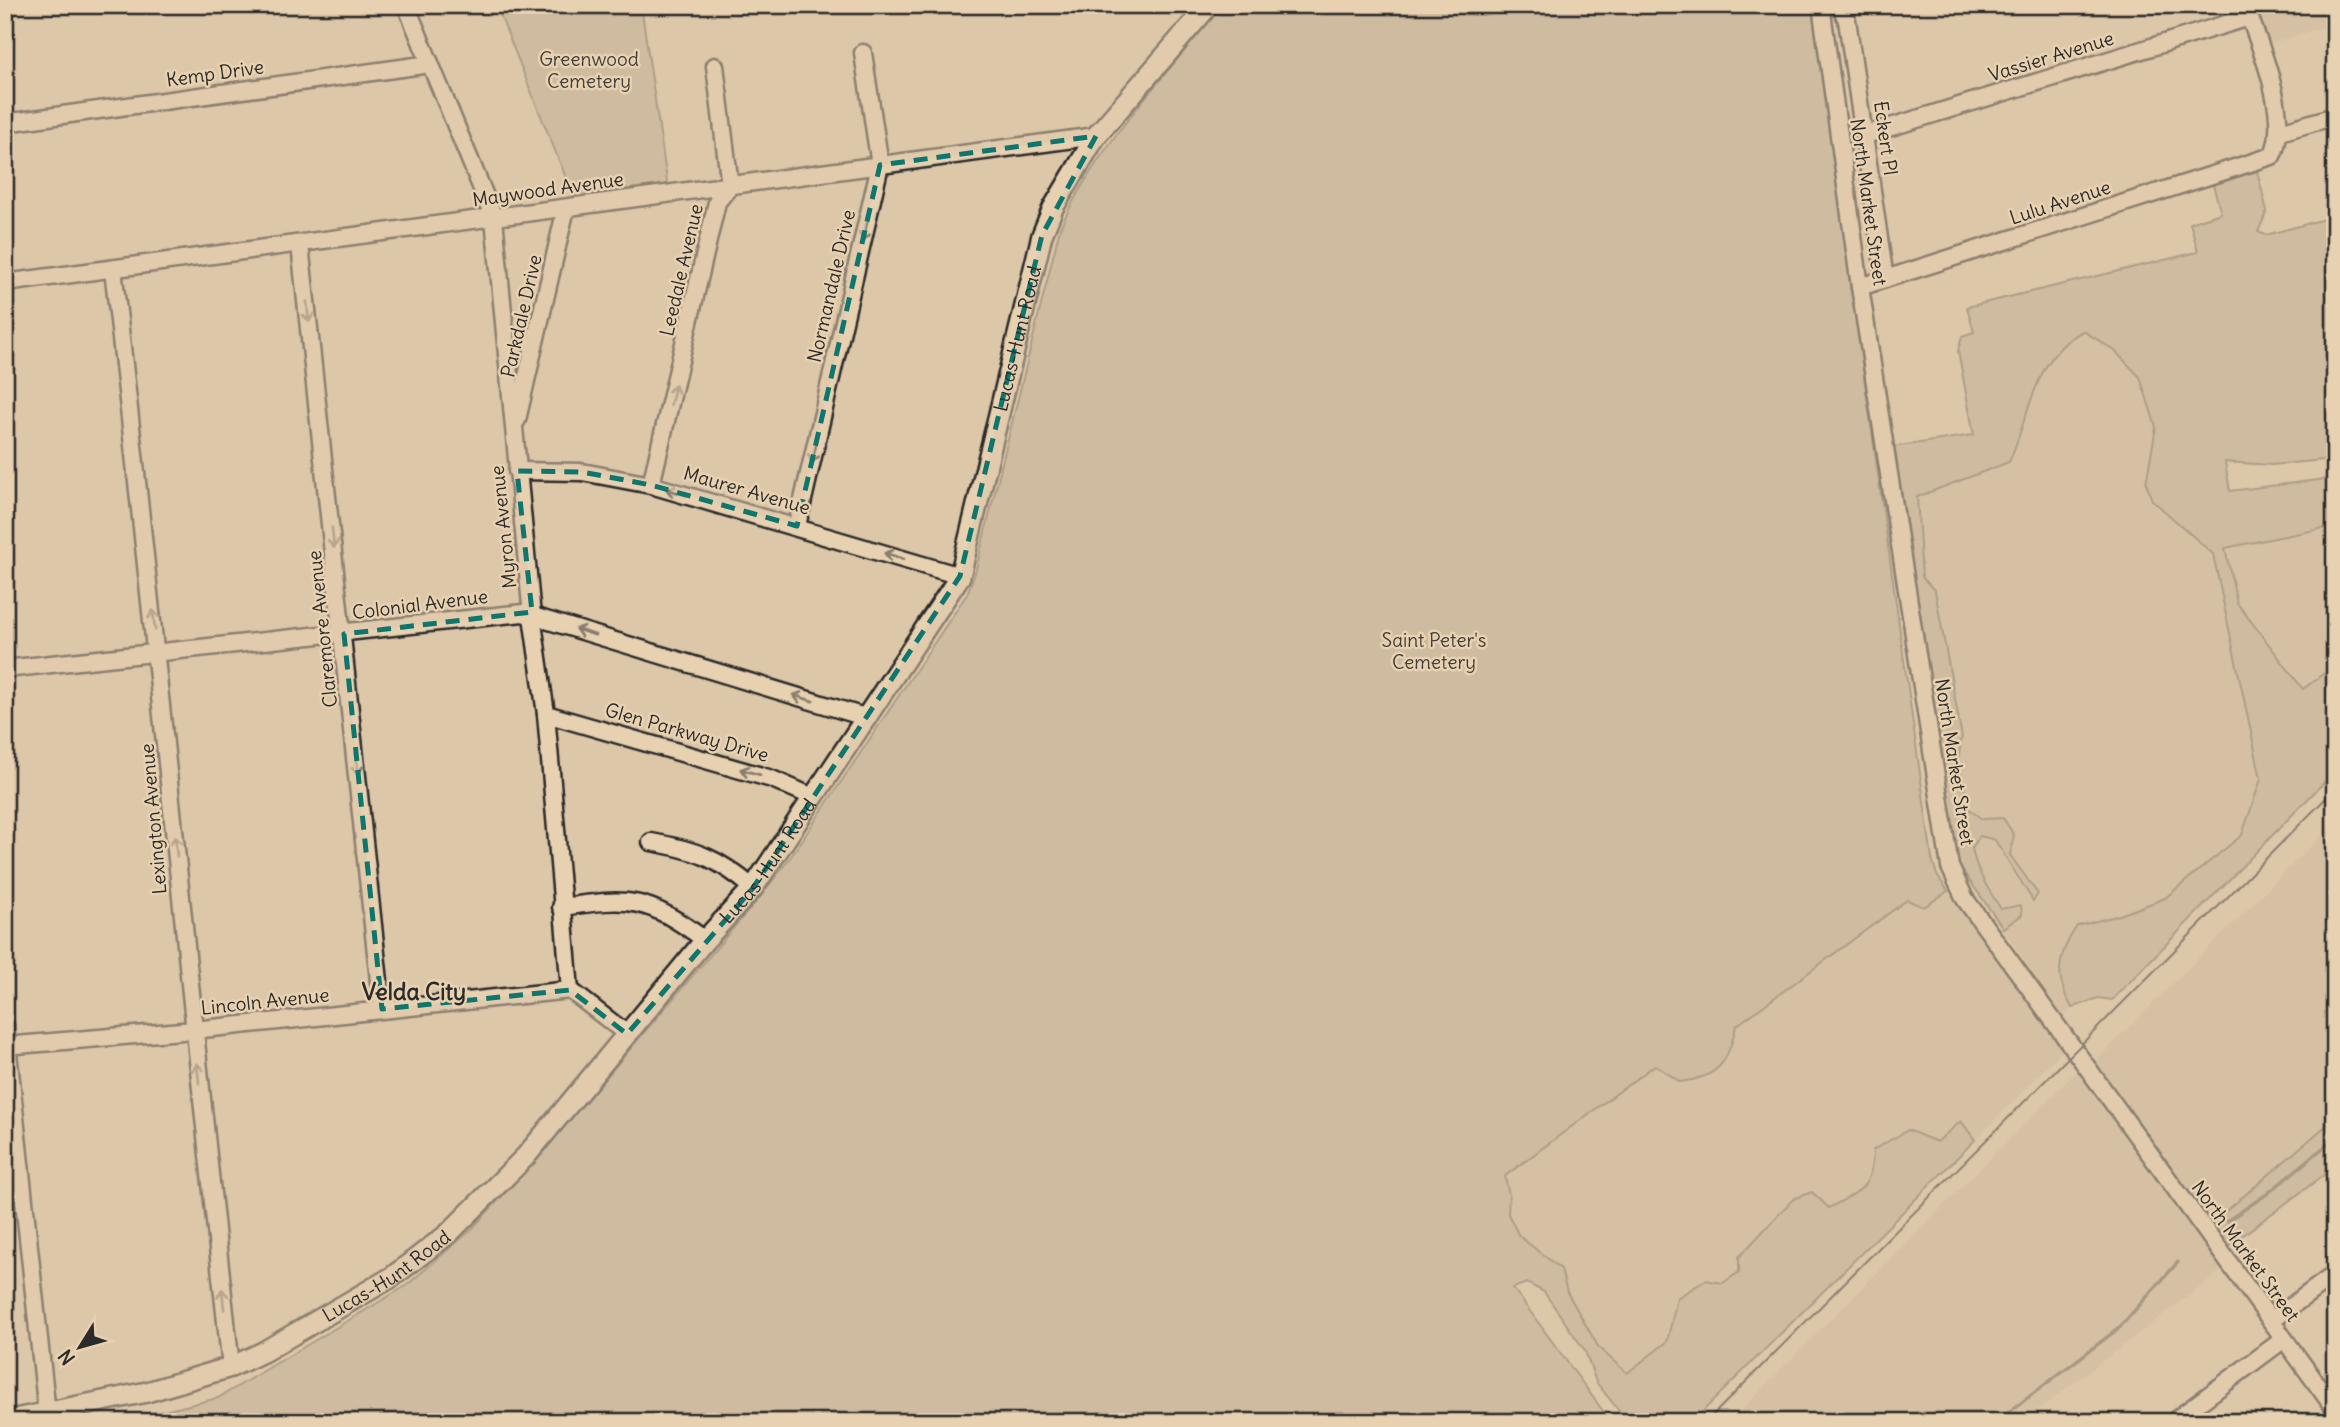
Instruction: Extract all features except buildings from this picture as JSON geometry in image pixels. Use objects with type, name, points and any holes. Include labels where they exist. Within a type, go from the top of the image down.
[{"type":"main road","name":"Lucas-Hunt Road","points":[[5,1421],[148,1392],[231,1367],[275,1345],[393,1277],[448,1234],[526,1156],[705,940],[753,888],[960,576],[1042,235],[1053,208],[1096,136],[1209,5]]},
{"type":"street","name":"Myron Avenue","points":[[406,5],[494,218],[532,616],[547,713],[561,907],[570,990]]},
{"type":"street","name":"North Market Street","points":[[1821,5],[1860,287],[1954,879],[1965,899],[2335,1409]]},
{"type":"street","name":"Eckert Pl","points":[[1840,5],[1847,20],[1885,279]]},
{"type":"street","name":"Vassier Avenue","points":[[1865,135],[2247,11]]},
{"type":"street","points":[[2247,11],[2270,81],[2280,132],[2335,116]]},
{"type":"street","name":"Normandale Drive","points":[[797,526],[880,165],[863,53]]},
{"type":"street","name":"Kemp Drive","points":[[5,123],[430,64]]},
{"type":"street","points":[[715,66],[730,186]]},
{"type":"street","name":"Lulu Avenue","points":[[1860,287],[2272,156],[2280,132]]},
{"type":"street","name":"Maywood Avenue","points":[[5,284],[1096,136]]},
{"type":"street","name":"Leedale Avenue","points":[[651,485],[717,202],[730,186]]},
{"type":"street","name":"Parkdale Drive","points":[[514,432],[566,208]]},
{"type":"street","name":"Claremore Avenue","points":[[300,244],[344,634],[382,1009]]},
{"type":"street","name":"Lexington Avenue","points":[[113,269],[158,654],[194,1030],[231,1367]]},
{"type":"street","name":"Maurer Avenue","points":[[517,471],[582,472],[651,485],[960,576]]},
{"type":"street","name":"Colonial Avenue","points":[[5,669],[523,613],[868,718]]},
{"type":"street","name":"Glen Parkway Drive","points":[[547,713],[772,779],[813,797]]},
{"type":"street","points":[[651,842],[692,849],[731,869],[753,888]]},
{"type":"street","points":[[561,907],[612,900],[642,902],[668,913],[705,940]]},
{"type":"street","points":[[570,990],[627,1034]]},
{"type":"street","name":"Lincoln Avenue","points":[[6,1046],[194,1030],[570,990]]},
{"type":"street","points":[[5,1025],[47,1413]]},
{"type":"street","points":[[2271,1321],[2335,1274]]},
{"type":"street","points":[[2173,1422],[2284,1339]]},
{"type":"highlighted area","points":[[1096,136],[1042,235],[960,576],[753,888],[627,1034],[570,990],[382,1009],[344,634],[532,612],[517,471],[582,472],[651,485],[797,526],[880,165]]},
{"type":"shaded area","points":[[2252,5],[2335,5],[2335,23],[2266,45]]},
{"type":"shaded area","points":[[2083,330],[2114,350],[2140,377],[2156,427],[2146,483],[2152,499],[2213,554],[2261,779],[2242,835],[2165,898],[2120,915],[2077,926],[2060,987],[2072,1008],[2063,1018],[2003,929],[2021,915],[2011,906],[2001,909],[1975,863],[1972,847],[1980,836],[1994,840],[2024,890],[2032,882],[2010,855],[2014,835],[1969,809],[1958,760],[1962,737],[1935,592],[1922,577],[1917,497],[2009,462],[2022,432],[2041,371],[2065,340]]},
{"type":"shaded area","points":[[2335,526],[2335,665],[2304,689],[2237,603],[2225,547]]},
{"type":"shaded area","points":[[2335,822],[2335,1118],[2211,1224],[2095,1061]]},
{"type":"shaded area","points":[[1948,891],[2063,1050],[1975,1140],[1960,1122],[1937,1142],[1872,1175],[1863,1189],[1829,1208],[1671,1320],[1667,1342],[1627,1373],[1599,1348],[1567,1292],[1561,1269],[1519,1236],[1507,1214],[1509,1195],[1505,1176],[1656,1064],[1680,1082],[1729,1058],[1736,1027],[1908,900],[1924,907]]},
{"type":"shaded area","points":[[2079,1069],[2225,1268],[2022,1422],[1729,1422]]},
{"type":"green space","name":"Greenwood Cemetery","points":[[496,5],[641,5],[668,188],[575,200]]},
{"type":"green space","name":"Saint Peter's Cemetery","points":[[1223,5],[1812,5],[1932,859],[1937,875],[1948,891],[1924,907],[1907,900],[1736,1026],[1725,1059],[1713,1072],[1680,1082],[1655,1065],[1505,1176],[1509,1195],[1508,1214],[1519,1236],[1561,1269],[1567,1292],[1599,1348],[1627,1373],[1667,1342],[1677,1298],[1706,1280],[1723,1283],[1739,1272],[1739,1257],[1793,1199],[1812,1192],[1829,1208],[1849,1197],[1867,1181],[1873,1150],[1908,1130],[1937,1142],[1961,1121],[1975,1140],[1692,1422],[1628,1422],[1596,1382],[1585,1351],[1544,1292],[1527,1283],[1513,1288],[1611,1422],[119,1422],[218,1398],[406,1286],[472,1229],[538,1157],[759,898],[790,858],[967,594],[975,573],[1060,228],[1093,168],[1113,139]]},
{"type":"green space","points":[[2257,171],[2267,211],[2258,232],[2266,235],[2335,216],[2335,459],[2271,465],[2225,462],[2230,491],[2335,478],[2335,526],[2225,548],[2237,603],[2303,689],[2335,665],[2335,771],[2112,1000],[2098,998],[2072,1008],[2062,986],[2060,967],[2065,947],[2077,926],[2120,915],[2165,898],[2242,835],[2261,779],[2213,554],[2152,500],[2146,483],[2156,427],[2140,377],[2114,350],[2083,331],[2054,355],[2044,371],[2009,462],[1917,497],[1922,577],[1935,591],[1962,737],[1958,760],[1969,809],[1982,819],[2003,818],[2014,835],[2010,855],[2038,894],[2033,901],[1995,840],[1980,836],[1972,848],[1987,887],[2001,909],[2021,905],[2022,915],[2003,928],[1960,867],[1953,845],[1892,447],[1974,435],[1958,351],[1962,336],[1974,332],[1967,307],[2198,252],[2190,223],[2221,213],[2213,185]]},
{"type":"green space","points":[[2335,1118],[2335,1167],[2228,1246],[2211,1224]]},
{"type":"waterway","points":[[2227,1221],[2267,1194],[2335,1138]]},
{"type":"waterway","points":[[1996,1422],[2119,1328],[2178,1262]]},
{"type":"tram line","points":[[1706,1422],[2335,789]]},
{"type":"district","name":"Velda City","points":[[414,991]]}]
